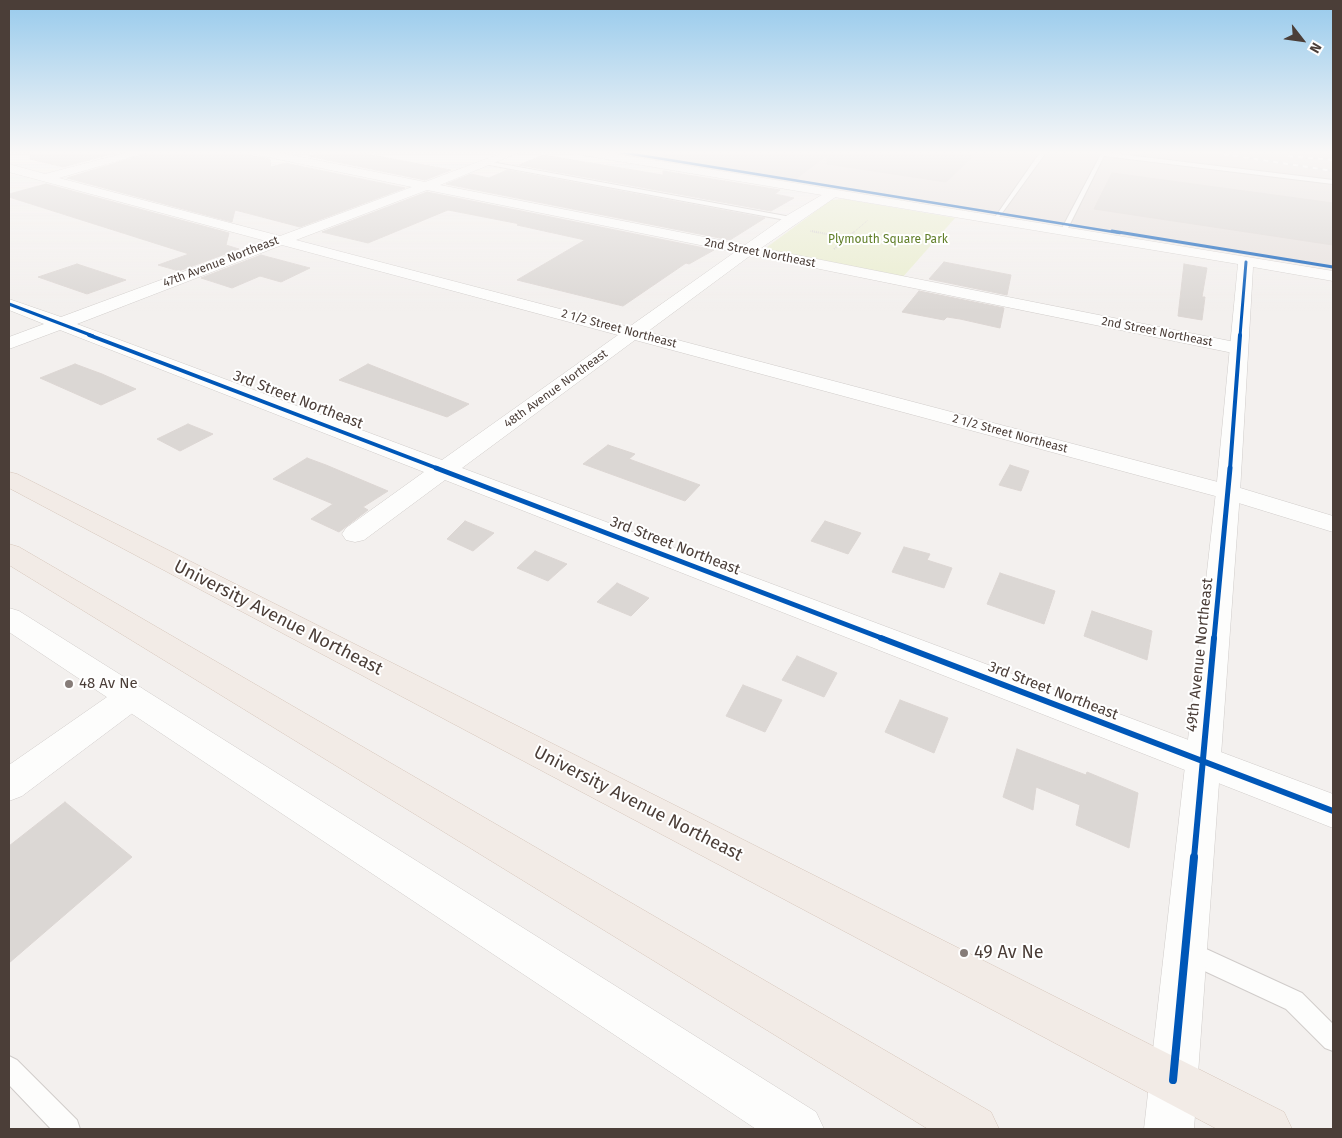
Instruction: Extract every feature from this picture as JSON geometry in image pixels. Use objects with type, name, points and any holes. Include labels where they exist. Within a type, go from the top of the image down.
[{"type":"main road","name":"University Avenue Northeast","points":[[9,479],[1267,1129]]},
{"type":"main road","points":[[9,553],[974,1129]]},
{"type":"street","name":"2 1/2 Street Northeast","points":[[143,204],[1228,492],[1333,524]]},
{"type":"street","name":"47th Avenue Northeast","points":[[9,342],[376,204]]},
{"type":"street","name":"2nd Street Northeast","points":[[517,204],[1238,348]]},
{"type":"street","name":"48th Avenue Northeast","points":[[355,534],[748,250],[796,224],[819,204]]},
{"type":"street","points":[[902,204],[1333,276]]},
{"type":"street","name":"49th Avenue Northeast","points":[[1169,1129],[1228,492],[1246,262]]},
{"type":"street","name":"3rd Street Northeast","points":[[9,304],[1333,811]]},
{"type":"street","points":[[9,618],[799,1129]]},
{"type":"street","points":[[9,785],[131,697]]},
{"type":"lane","points":[[695,204],[796,224]]},
{"type":"lane","points":[[995,219],[1006,204]]},
{"type":"lane","points":[[1062,230],[1076,204]]},
{"type":"lane","points":[[1185,950],[1294,1001],[1333,1040]]},
{"type":"lane","points":[[9,1068],[68,1129]]},
{"type":"path","points":[[816,264],[868,220]]},
{"type":"path","points":[[796,224],[847,238]]},
{"type":"shaded area","points":[[929,204],[1333,204],[1333,269]]},
{"type":"green space","name":"Plymouth Square Park","points":[[825,204],[874,204],[955,218],[902,278],[772,252],[767,247]]},
{"type":"building","points":[[31,204],[121,204],[229,233],[226,245],[239,249],[179,271],[158,265],[189,254]]},
{"type":"building","points":[[165,204],[362,204],[300,227],[235,210],[232,222]]},
{"type":"building","points":[[395,204],[487,204],[714,250],[689,264],[686,263],[623,306],[517,280],[585,240],[517,225],[520,224],[448,210],[368,243],[322,232]]},
{"type":"building","points":[[548,204],[690,204],[765,218],[730,240]]},
{"type":"building","points":[[733,204],[783,204],[771,211]]},
{"type":"building","points":[[1096,204],[1333,204],[1333,245],[1094,209]]},
{"type":"building","points":[[261,255],[310,268],[281,282],[260,276],[232,288],[201,278]]},
{"type":"building","points":[[944,262],[1011,275],[1007,295],[929,279]]},
{"type":"building","points":[[77,264],[126,280],[87,294],[38,277]]},
{"type":"building","points":[[1184,264],[1207,268],[1202,297],[1205,297],[1202,320],[1178,316]]},
{"type":"building","points":[[919,291],[1004,308],[1000,328],[960,319],[947,317],[944,320],[902,312]]},
{"type":"building","points":[[75,364],[136,389],[101,405],[40,378]]},
{"type":"building","points":[[368,364],[469,404],[447,417],[339,380]]},
{"type":"building","points":[[188,424],[213,434],[180,451],[157,439]]},
{"type":"building","points":[[608,445],[635,454],[629,459],[700,485],[685,501],[583,464]]},
{"type":"building","points":[[307,458],[388,491],[363,507],[368,510],[339,532],[311,519],[333,504],[273,479]]},
{"type":"building","points":[[1010,465],[1029,471],[1021,491],[999,485]]},
{"type":"building","points":[[465,521],[494,533],[473,551],[447,539]]},
{"type":"building","points":[[825,521],[861,533],[848,554],[811,541]]},
{"type":"building","points":[[904,547],[930,554],[927,560],[952,568],[944,588],[892,572]]},
{"type":"building","points":[[535,551],[567,564],[548,581],[517,568]]},
{"type":"building","points":[[1000,573],[1055,591],[1044,624],[987,604]]},
{"type":"building","points":[[617,583],[649,598],[631,616],[597,602]]},
{"type":"building","points":[[1092,611],[1152,631],[1147,660],[1084,636]]},
{"type":"building","points":[[797,656],[837,673],[824,697],[782,680]]},
{"type":"building","points":[[743,685],[782,700],[765,732],[726,716]]},
{"type":"building","points":[[900,700],[948,718],[934,753],[885,732]]},
{"type":"building","points":[[1017,749],[1086,775],[1087,772],[1138,793],[1129,848],[1076,825],[1080,805],[1036,787],[1033,810],[1003,797]]},
{"type":"building","points":[[65,802],[132,857],[9,963],[9,846]]},
{"type":"cycle path","points":[[943,204],[1333,267]]},
{"type":"cycle path","points":[[1173,1080],[1228,492],[1246,262]]},
{"type":"cycle path","points":[[9,304],[1333,811]]},
{"type":"place","name":"48 Av Ne","points":[[69,684]]},
{"type":"place","name":"49 Av Ne","points":[[964,953]]}]
